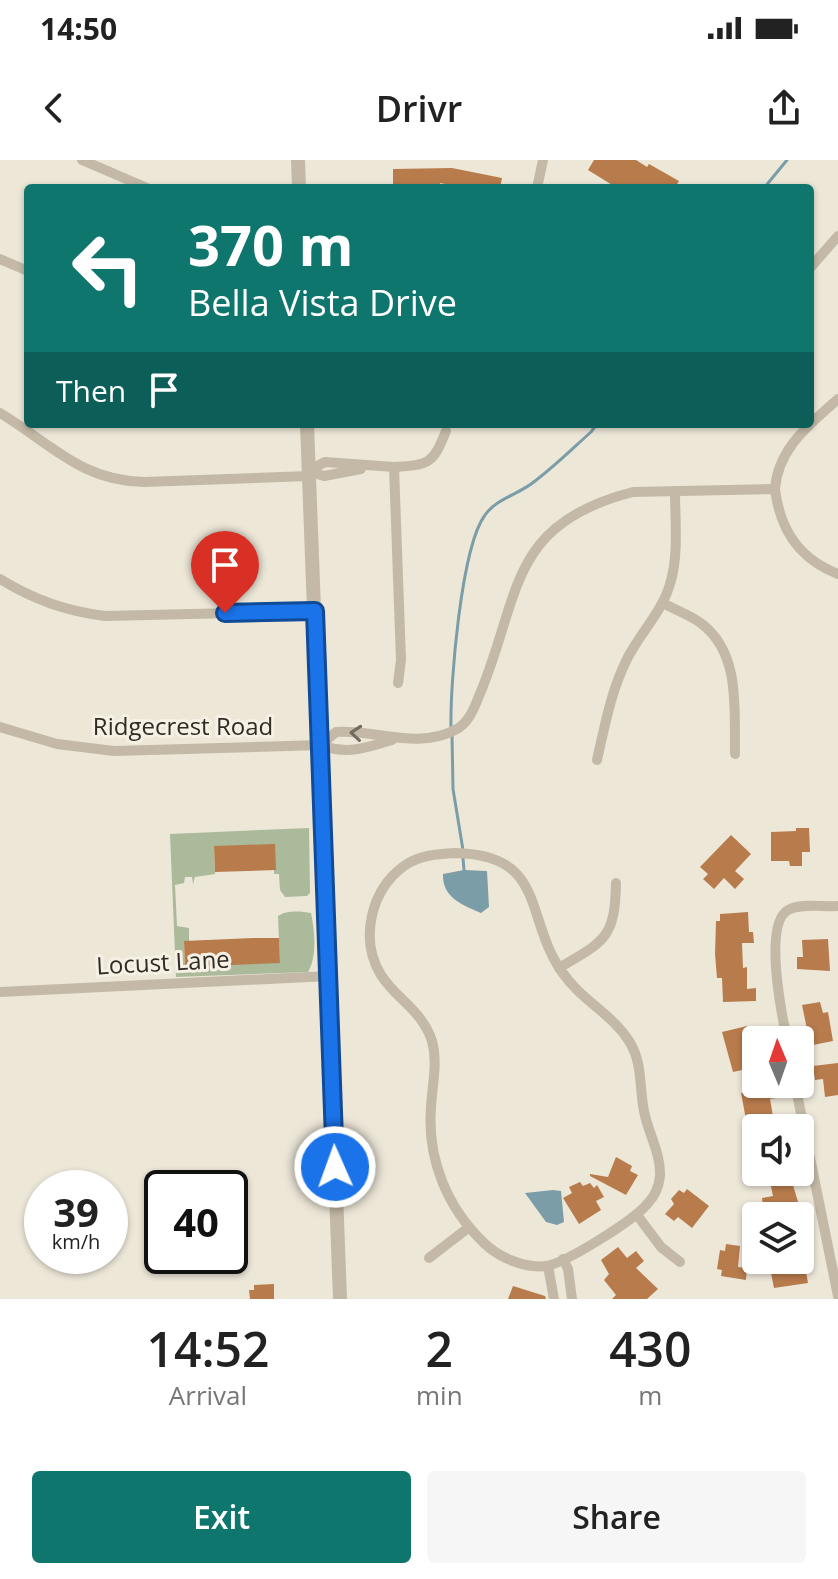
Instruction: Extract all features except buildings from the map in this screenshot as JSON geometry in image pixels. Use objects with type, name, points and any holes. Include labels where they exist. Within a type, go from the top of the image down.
[{"type":"street","points":[[82,160],[138,184]]},
{"type":"street","points":[[298,160],[299,184]]},
{"type":"street","points":[[538,184],[543,160]]},
{"type":"street","points":[[814,263],[838,236]]},
{"type":"street","points":[[0,259],[24,269]]},
{"type":"street","points":[[814,419],[838,399]]},
{"type":"street","points":[[0,413],[79,467],[121,480],[144,482],[308,474],[324,476],[370,467],[428,463],[437,455],[446,431]]},
{"type":"street","points":[[307,428],[340,1299]]},
{"type":"street","points":[[804,428],[781,460],[775,489],[777,505],[785,531],[794,544],[810,559],[838,574]]},
{"type":"street","points":[[394,467],[401,660],[398,683]]},
{"type":"street","name":"Ridgecrest Road","points":[[0,727],[57,744],[114,751],[321,745],[336,751],[353,750],[395,739],[440,736],[459,729],[471,715],[518,578],[534,552],[571,516],[633,492],[775,489]]},
{"type":"street","points":[[597,760],[620,675],[635,645],[663,603],[674,564],[675,491]]},
{"type":"street","points":[[0,579],[49,605],[105,616],[315,611]]},
{"type":"street","points":[[663,603],[702,624],[724,652],[732,678],[735,754]]},
{"type":"street","name":"Ridgecrest Road","points":[[321,745],[336,732],[363,732],[395,739]]},
{"type":"street","points":[[474,853],[491,858],[507,867],[525,884],[531,894],[545,943],[559,968],[580,996],[624,1033],[636,1052],[643,1108],[656,1148],[660,1179],[653,1197],[637,1215],[548,1266],[527,1264],[490,1249],[468,1228],[445,1189],[435,1158],[431,1124],[435,1057],[431,1038],[415,1011],[381,974],[371,946],[370,923],[377,897],[404,866],[424,856],[474,853]]},
{"type":"street","points":[[559,968],[609,932],[615,918],[616,883]]},
{"type":"street","points":[[785,1026],[778,987],[777,927],[782,915],[789,909],[838,906]]},
{"type":"street","name":"Locust Lane","points":[[0,992],[329,976]]},
{"type":"street","points":[[798,1098],[838,1296]]},
{"type":"street","points":[[637,1215],[661,1247],[680,1262]]},
{"type":"street","points":[[429,1258],[468,1228]]},
{"type":"street","points":[[563,1259],[568,1269],[572,1299]]},
{"type":"street","points":[[548,1266],[554,1299]]},
{"type":"green space","points":[[309,828],[310,893],[307,896],[285,897],[280,890],[279,874],[274,874],[274,870],[214,846],[215,874],[195,877],[193,884],[192,877],[185,877],[184,883],[175,885],[177,926],[189,928],[189,941],[184,942],[185,967],[211,966],[211,940],[280,963],[278,916],[298,911],[311,913],[314,952],[308,972],[176,977],[170,834]]},
{"type":"water","points":[[464,870],[487,871],[489,907],[481,913],[455,900],[446,889],[443,874]]},
{"type":"water","points":[[561,1191],[564,1222],[557,1225],[546,1222],[525,1193]]},
{"type":"waterway","points":[[767,184],[787,160]]},
{"type":"waterway","points":[[451,727],[463,585],[469,556],[485,515],[502,500],[542,475],[594,428]]},
{"type":"waterway","points":[[452,735],[453,789],[463,850]]},
{"type":"waterway","points":[[463,858],[464,870]]},
{"type":"route","points":[[225,613],[315,611],[335,1167]]}]
